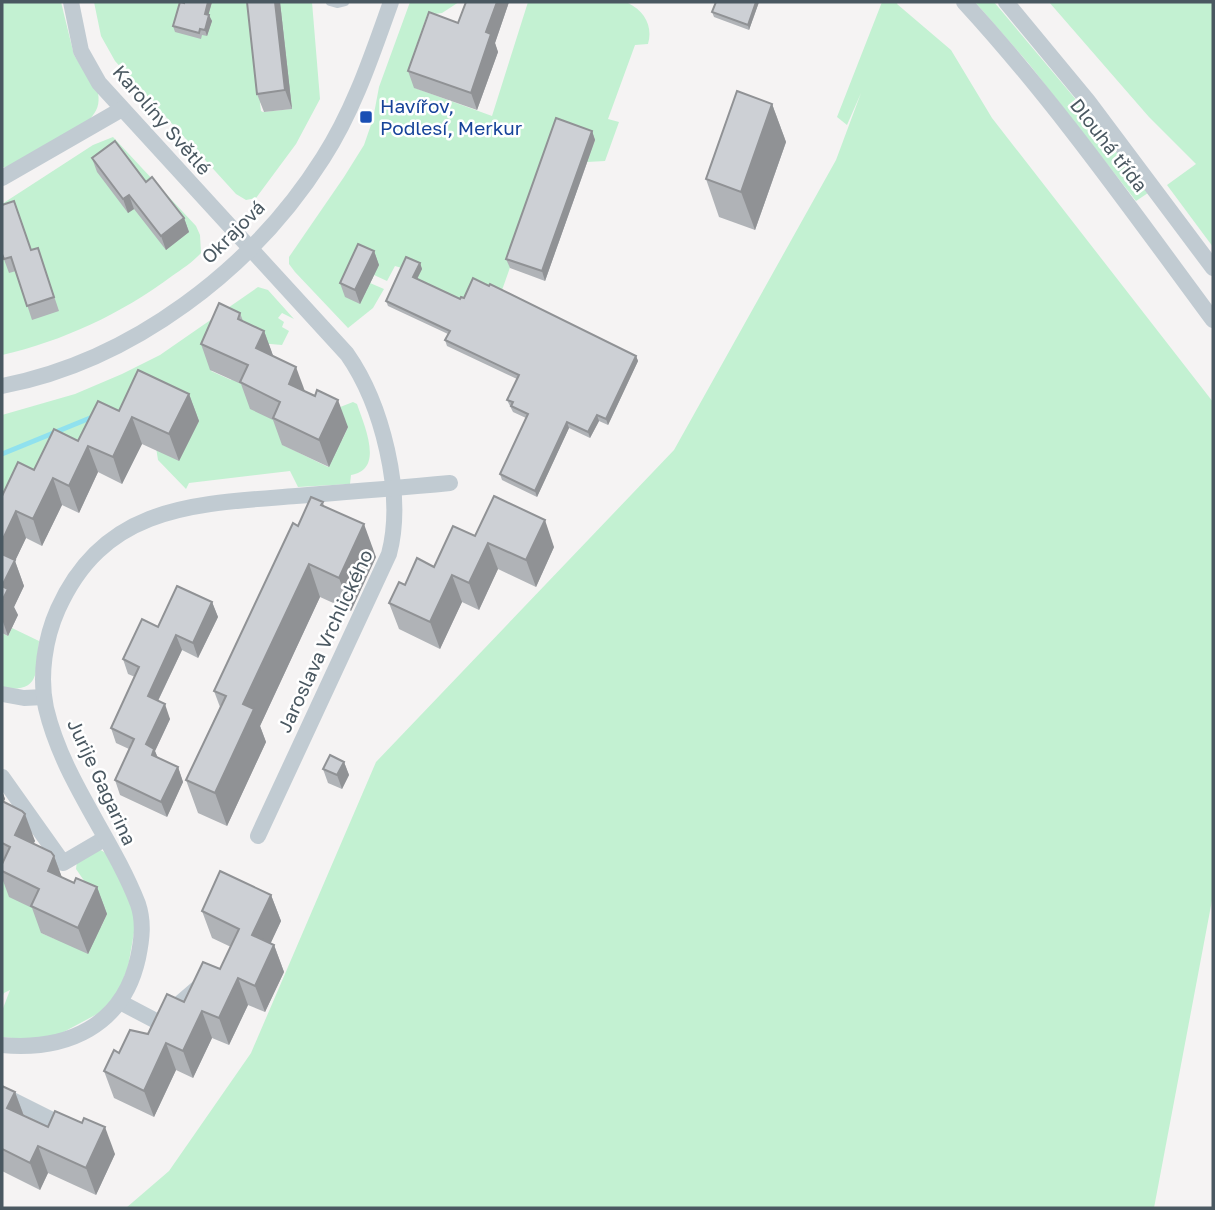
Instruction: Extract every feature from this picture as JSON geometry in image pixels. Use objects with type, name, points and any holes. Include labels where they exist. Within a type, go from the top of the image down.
[{"type":"street","name":"Karolíny Světlé","points":[[71,2],[81,51],[99,83],[250,250]]},
{"type":"street","name":"Okrajová","points":[[2,386],[25,381],[108,351],[188,303],[250,250],[293,200],[324,157],[370,62],[391,2]]},
{"type":"street","name":"Dlouhá třída","points":[[964,2],[1082,144],[1213,320]]},
{"type":"street","name":"Dlouhá třída","points":[[1006,2],[1088,101],[1213,268]]},
{"type":"street","points":[[2,178],[122,109]]},
{"type":"street","name":"Jaroslava Vrchlického","points":[[250,250],[331,335],[361,374],[379,418],[393,489],[394,531],[389,554],[258,836]]},
{"type":"street","name":"Jurije Gagarina","points":[[2,1045],[43,1046],[65,1041],[88,1030],[113,1011],[120,1002],[136,968],[142,921],[135,895],[58,748],[44,697],[46,648],[50,630],[61,602],[83,565],[129,528],[171,511],[213,503],[450,483]]},
{"type":"street","points":[[2,694],[24,698],[44,697]]},
{"type":"street","points":[[2,776],[67,869],[104,839]]},
{"type":"street","points":[[150,1040],[158,1022],[209,978]]},
{"type":"street","points":[[120,1002],[158,1022]]},
{"type":"street","points":[[2,1095],[83,1136]]},
{"type":"lane","points":[[330,2],[345,2]]},
{"type":"green space","points":[[2,2],[61,2],[74,55],[99,97],[90,119],[8,168],[2,167]]},
{"type":"green space","points":[[94,2],[251,2],[263,112],[291,109],[279,2],[312,2],[320,99],[296,144],[256,198],[246,200],[236,194],[115,61],[101,36]]},
{"type":"green space","points":[[410,2],[459,2],[442,13],[427,15],[413,55],[424,60],[415,88],[492,116],[528,2],[622,2],[639,10],[648,26],[648,44],[635,45],[608,119],[619,122],[605,161],[587,162],[595,140],[559,128],[501,293],[466,304],[415,283],[405,269],[395,266],[387,281],[374,275],[370,283],[384,289],[373,308],[348,328],[295,272],[289,264],[289,257],[364,145],[373,119],[379,87]]},
{"type":"green space","points":[[882,2],[898,2],[897,4],[951,50],[992,118],[1213,402],[1213,895],[1154,1208],[126,1208],[169,1171],[251,1053],[376,762],[674,450],[836,160],[861,93],[847,125],[837,117]]},
{"type":"green space","points":[[975,2],[994,2],[1083,108],[1148,193],[1136,201],[1029,64]]},
{"type":"green space","points":[[1049,2],[1213,2],[1213,247],[1167,185],[1196,164],[1149,117]]},
{"type":"green space","points":[[113,137],[196,226],[200,235],[201,253],[153,290],[112,314],[69,334],[2,355],[2,204],[93,145]]},
{"type":"green space","points":[[258,287],[268,290],[294,319],[282,313],[278,318],[284,322],[282,327],[289,331],[282,345],[259,343],[211,371],[231,380],[233,377],[290,428],[283,445],[328,467],[339,440],[342,440],[348,427],[330,411],[353,402],[357,404],[367,434],[370,456],[361,471],[351,475],[350,484],[298,487],[290,471],[189,483],[186,489],[158,460],[148,397],[2,526],[2,415],[75,394],[160,355]]},
{"type":"green space","points":[[12,628],[39,641],[34,678],[30,684],[15,689],[2,688],[2,633],[8,636]]},
{"type":"green space","points":[[99,849],[109,855],[134,912],[135,927],[128,967],[118,993],[99,1013],[58,1035],[31,1040],[3,1037],[2,1011],[10,990],[4,993],[2,998],[2,865],[49,916],[41,933],[55,939],[101,927],[107,914],[76,869],[77,861]]},
{"type":"building","points":[[180,2],[208,2],[205,14],[209,15],[205,30],[200,29],[199,33],[173,26]]},
{"type":"building","points":[[247,2],[275,2],[285,90],[257,94]]},
{"type":"building","points":[[466,2],[497,2],[486,32],[491,34],[471,93],[408,71],[429,12],[458,23]]},
{"type":"building","points":[[716,2],[756,2],[748,25],[712,12]]},
{"type":"building","points":[[737,91],[772,104],[741,192],[706,179]]},
{"type":"building","points":[[556,118],[592,131],[542,271],[506,259]]},
{"type":"building","points":[[115,141],[146,182],[152,177],[184,218],[161,236],[129,195],[123,199],[92,158]]},
{"type":"building","points":[[14,201],[31,250],[38,248],[54,297],[27,306],[11,257],[4,259],[2,254],[2,205]]},
{"type":"building","points":[[358,244],[374,251],[355,290],[340,283]]},
{"type":"building","points":[[406,257],[420,263],[413,277],[460,299],[464,298],[473,278],[636,356],[606,419],[597,415],[588,432],[567,422],[535,491],[500,474],[528,414],[511,406],[513,402],[507,400],[519,375],[445,340],[450,331],[386,301]]},
{"type":"building","points":[[219,303],[240,313],[238,319],[264,331],[256,348],[296,367],[289,384],[315,396],[317,390],[338,400],[319,440],[273,418],[280,402],[240,382],[248,365],[201,344]]},
{"type":"building","points":[[138,370],[189,394],[169,434],[132,417],[113,457],[88,446],[69,486],[53,478],[33,519],[16,511],[2,541],[2,496],[18,462],[34,470],[54,429],[78,441],[98,401],[119,411]]},
{"type":"building","points":[[494,496],[545,520],[526,560],[488,543],[469,583],[452,575],[430,622],[389,603],[399,582],[405,585],[417,558],[434,567],[453,526],[475,536]]},
{"type":"building","points":[[311,497],[323,502],[321,505],[364,524],[339,578],[309,564],[243,704],[254,709],[215,793],[186,780],[226,696],[214,691],[293,523],[298,526]]},
{"type":"building","points":[[2,554],[15,560],[2,586]]},
{"type":"building","points":[[2,586],[8,589],[2,601]]},
{"type":"building","points":[[177,586],[212,602],[193,643],[176,635],[148,696],[165,704],[146,744],[154,749],[152,755],[178,767],[161,802],[115,780],[134,739],[111,728],[139,667],[123,659],[142,619],[158,627]]},
{"type":"building","points":[[330,755],[344,762],[337,775],[323,769]]},
{"type":"building","points":[[2,801],[25,814],[15,835],[54,856],[48,871],[74,883],[76,878],[97,887],[78,928],[31,906],[39,889],[2,871],[2,864],[10,847],[2,843]]},
{"type":"building","points":[[220,871],[271,895],[252,935],[274,945],[255,986],[238,978],[219,1018],[202,1011],[183,1051],[166,1043],[144,1091],[104,1071],[114,1050],[119,1053],[130,1030],[148,1034],[167,994],[184,1002],[203,962],[220,969],[239,929],[202,911]]},
{"type":"building","points":[[2,1086],[15,1092],[7,1108],[48,1127],[55,1111],[82,1123],[84,1118],[105,1127],[86,1168],[38,1146],[30,1163],[2,1149]]},
{"type":"waterway","points":[[2,454],[95,416]]},
{"type":"place","name":"Havířov, Podlesí, Merkur","points":[[366,117]]}]
